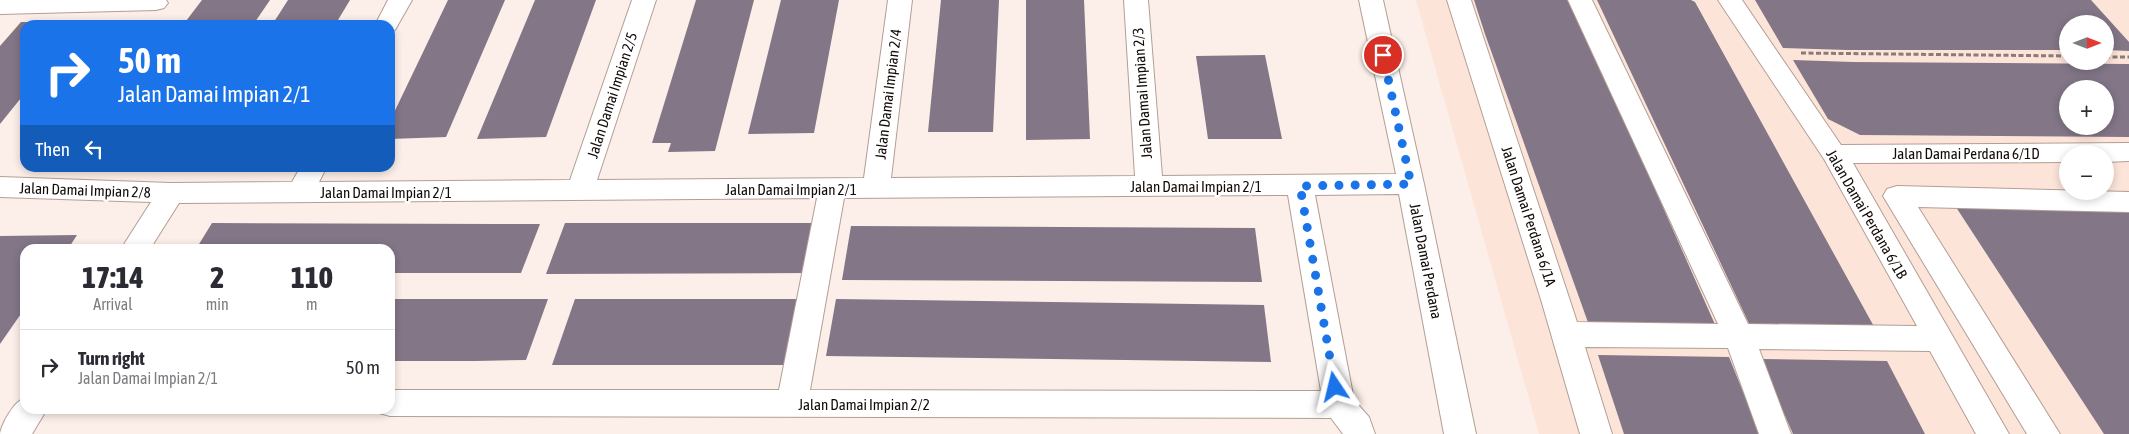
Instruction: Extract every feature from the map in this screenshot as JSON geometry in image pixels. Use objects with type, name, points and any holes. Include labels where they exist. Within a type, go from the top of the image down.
[{"type":"street","points":[[390,20],[400,0]]},
{"type":"street","name":"Jalan Damai Impian 2/5","points":[[580,190],[644,0]]},
{"type":"street","name":"Jalan Damai Impian 2/4","points":[[876,188],[900,0]]},
{"type":"street","name":"Jalan Damai Impian 2/3","points":[[1136,0],[1149,186]]},
{"type":"street","name":"Jalan Damai Perdana","points":[[1371,0],[1411,184],[1460,434]]},
{"type":"street","name":"Jalan Damai Perdana 6/1A","points":[[1459,0],[1567,334],[1596,434]]},
{"type":"street","points":[[1580,0],[1739,337],[1776,434]]},
{"type":"street","name":"Jalan Damai Perdana 6/1B","points":[[1730,0],[1834,154],[1993,434]]},
{"type":"street","points":[[0,7],[157,1]]},
{"type":"street","points":[[142,20],[157,1]]},
{"type":"street","name":"Jalan Damai Perdana 6/1D","points":[[1834,154],[2129,152]]},
{"type":"street","points":[[300,192],[311,172]]},
{"type":"street","name":"Jalan Damai Impian 2/8","points":[[12,180],[171,193]]},
{"type":"street","name":"Jalan Damai Impian 2/1","points":[[171,193],[1411,184]]},
{"type":"street","points":[[1300,186],[1338,405],[1358,427],[1359,434]]},
{"type":"street","points":[[792,403],[832,188]]},
{"type":"street","points":[[138,244],[171,193]]},
{"type":"street","points":[[2044,434],[1897,196],[2129,202]]},
{"type":"street","points":[[1567,334],[1940,339]]},
{"type":"street","name":"Jalan Damai Impian 2/2","points":[[395,403],[1338,405]]},
{"type":"street","points":[[15,434],[28,414]]},
{"type":"path","points":[[1794,52],[2059,56]]},
{"type":"path","points":[[2114,56],[2129,57]]},
{"type":"shaded area","points":[[1416,0],[2129,0],[2129,434],[1539,434]]},
{"type":"building","points":[[202,0],[270,0],[256,20],[187,20]]},
{"type":"building","points":[[288,0],[350,0],[338,20],[275,20]]},
{"type":"building","points":[[448,0],[505,0],[446,137],[395,139],[395,111]]},
{"type":"building","points":[[535,0],[596,0],[546,137],[477,139]]},
{"type":"building","points":[[696,0],[754,0],[715,151],[668,152],[671,143],[652,143]]},
{"type":"building","points":[[781,0],[839,0],[814,133],[748,134]]},
{"type":"building","points":[[941,0],[999,0],[993,132],[928,132]]},
{"type":"building","points":[[1026,0],[1084,0],[1090,139],[1026,140]]},
{"type":"building","points":[[1474,0],[1571,0],[1717,329],[1590,328]]},
{"type":"building","points":[[1597,0],[1691,0],[1695,2],[1877,332],[1753,332]]},
{"type":"building","points":[[1755,0],[2091,0],[2105,15],[2059,15],[2059,50],[1847,50],[1783,48]]},
{"type":"building","points":[[20,23],[20,99],[0,124],[0,46]]},
{"type":"building","points":[[2114,25],[2129,42],[2129,51],[2114,50]]},
{"type":"building","points":[[1265,55],[1282,139],[1208,139],[1196,56]]},
{"type":"building","points":[[1793,60],[2059,63],[2059,70],[2114,70],[2114,64],[2129,64],[2129,137],[1860,135],[1828,119]]},
{"type":"building","points":[[1952,201],[2129,205],[2129,434],[2104,434]]},
{"type":"building","points":[[212,223],[540,224],[521,273],[395,273],[395,244],[199,244]]},
{"type":"building","points":[[565,223],[818,223],[809,273],[546,274]]},
{"type":"building","points":[[851,226],[1255,228],[1262,282],[842,280]]},
{"type":"building","points":[[77,235],[71,244],[20,244],[20,315],[0,344],[0,236]]},
{"type":"building","points":[[395,299],[548,299],[526,360],[395,361]]},
{"type":"building","points":[[575,299],[805,299],[793,365],[552,365]]},
{"type":"building","points":[[836,299],[1264,305],[1271,362],[826,356]]},
{"type":"building","points":[[1598,355],[1729,357],[1760,434],[1624,434]]},
{"type":"building","points":[[1760,359],[1887,361],[1925,434],[1793,434]]},
{"type":"route","points":[[1335,387],[1300,186],[1411,184],[1383,55]]}]
